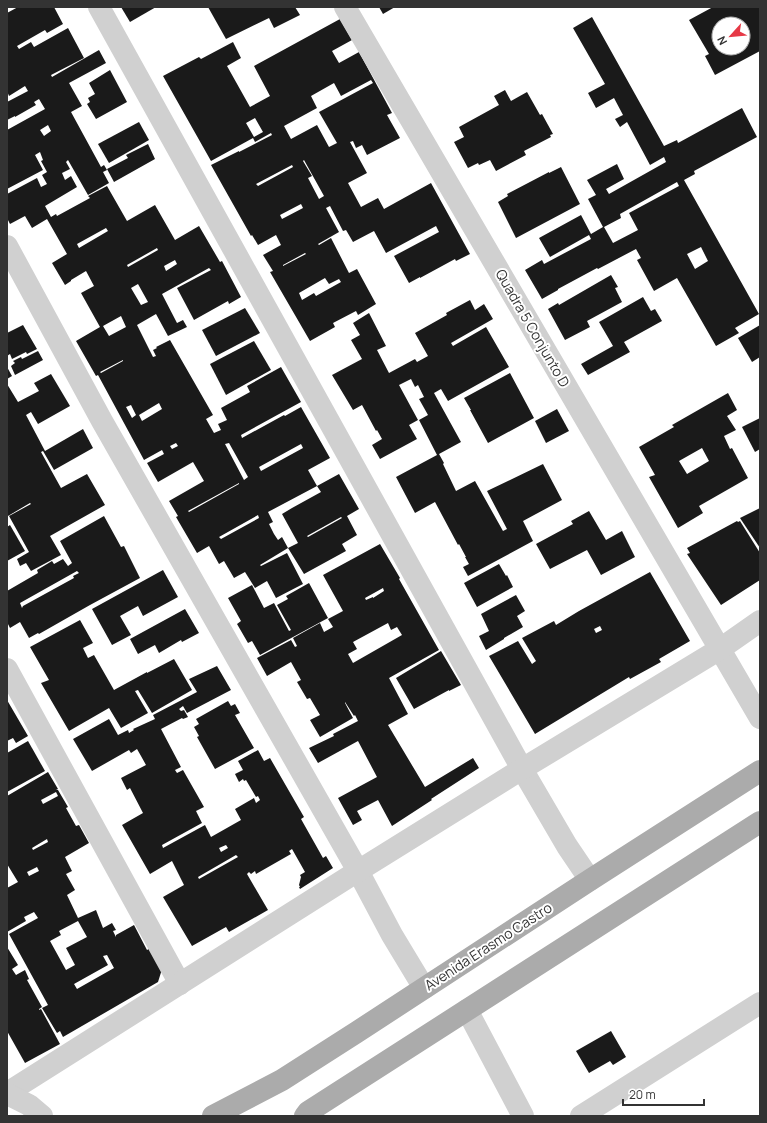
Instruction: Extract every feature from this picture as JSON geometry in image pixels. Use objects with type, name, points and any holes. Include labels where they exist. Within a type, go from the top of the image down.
[{"type":"main road","name":"Avenida Erasmo Castro","points":[[213,1116],[282,1080],[760,771]]},
{"type":"main road","points":[[305,1116],[315,1108],[760,822]]},
{"type":"street","points":[[100,7],[522,770],[567,846],[590,880]]},
{"type":"street","name":"Quadra 5 Conjunto D","points":[[346,7],[760,718]]},
{"type":"street","points":[[7,246],[102,421],[358,871],[392,935],[424,988]]},
{"type":"street","points":[[42,1116],[29,1105],[7,1093],[358,871],[720,649],[760,621]]},
{"type":"street","points":[[7,669],[180,984]]},
{"type":"street","points":[[581,1116],[760,1003]]},
{"type":"street","points":[[467,1010],[523,1116]]},
{"type":"building","points":[[18,7],[54,7],[63,24],[47,33],[45,30],[17,46],[19,49],[31,42],[34,47],[68,28],[84,58],[51,75],[52,77],[99,50],[106,63],[69,83],[82,106],[71,112],[101,167],[104,165],[107,170],[103,172],[109,183],[88,195],[68,160],[66,162],[70,169],[62,173],[65,180],[71,176],[77,187],[45,206],[51,217],[56,214],[57,216],[90,198],[88,196],[107,186],[127,221],[155,205],[175,240],[199,226],[220,262],[222,261],[241,297],[229,304],[228,301],[194,320],[177,288],[211,270],[209,268],[162,294],[177,323],[183,320],[187,327],[168,336],[156,314],[137,325],[153,357],[156,356],[153,350],[157,348],[156,347],[170,340],[213,415],[206,419],[214,433],[221,430],[218,424],[227,420],[221,408],[250,392],[247,386],[281,367],[301,402],[241,435],[242,438],[301,407],[330,458],[308,470],[317,486],[268,512],[273,522],[269,524],[274,534],[278,540],[282,537],[288,548],[260,565],[261,566],[287,553],[303,584],[276,598],[267,581],[255,588],[245,572],[234,578],[224,561],[219,564],[209,546],[197,553],[176,517],[178,516],[169,501],[204,481],[193,462],[158,482],[147,463],[164,454],[162,450],[144,460],[98,375],[96,376],[76,341],[100,327],[81,293],[94,286],[86,271],[65,285],[52,263],[67,254],[47,219],[32,228],[25,216],[10,224],[7,218],[7,194],[37,178],[41,187],[47,184],[42,175],[47,172],[41,161],[43,160],[40,152],[35,155],[43,170],[7,189],[7,130],[45,109],[39,99],[34,102],[36,105],[7,120],[7,102],[28,91],[25,86],[9,96],[7,91],[7,13]],"holes":[[[48,125],[51,131],[44,136],[40,130]],[[106,228],[108,231],[79,248],[77,244]],[[157,248],[158,250],[128,267],[127,265]],[[175,260],[177,264],[166,271],[164,266]],[[138,284],[148,302],[141,305],[131,288]],[[121,316],[126,327],[109,336],[103,326]],[[123,360],[101,373],[100,372]],[[159,403],[162,409],[142,421],[139,415]],[[131,405],[136,415],[132,418],[126,407]],[[176,443],[178,446],[172,449],[170,446]],[[229,443],[248,477],[244,480],[225,444]],[[301,444],[303,448],[261,471],[259,467]],[[239,483],[189,512],[188,511]],[[258,515],[259,518],[221,539],[219,537]]]},
{"type":"building","points":[[121,7],[156,7],[130,22]]},
{"type":"building","points":[[208,7],[295,7],[300,15],[274,28],[269,18],[226,39]]},
{"type":"building","points":[[379,7],[395,7],[383,14]]},
{"type":"building","points":[[713,7],[760,7],[760,51],[751,56],[751,16],[711,16],[711,56],[751,56],[715,75],[705,56],[709,54],[689,20]]},
{"type":"building","points":[[592,17],[664,146],[677,140],[678,143],[742,108],[757,137],[694,171],[695,174],[684,180],[759,314],[735,328],[739,333],[716,346],[677,278],[654,291],[637,260],[641,258],[636,249],[598,269],[597,268],[542,299],[525,270],[542,260],[544,264],[591,239],[589,235],[550,257],[539,238],[581,215],[591,234],[603,227],[588,199],[596,195],[587,180],[617,164],[624,179],[606,189],[609,194],[666,162],[664,157],[650,165],[627,122],[620,127],[615,119],[623,115],[614,98],[596,108],[588,93],[605,84],[573,28]],"holes":[[[677,182],[679,186],[629,213],[638,230],[613,243],[604,227],[621,218],[620,214]],[[701,247],[708,261],[695,269],[687,254]]]},
{"type":"building","points":[[340,19],[352,40],[332,51],[339,63],[359,52],[392,113],[387,115],[400,138],[367,155],[362,145],[356,148],[353,141],[350,142],[367,173],[348,183],[361,207],[378,198],[384,209],[431,183],[470,254],[456,261],[455,259],[409,283],[394,256],[439,232],[436,226],[386,253],[374,231],[353,242],[346,230],[343,231],[330,206],[326,208],[339,232],[318,244],[319,245],[331,238],[349,273],[357,269],[376,304],[358,315],[356,311],[333,323],[335,327],[310,341],[270,272],[273,271],[263,255],[281,245],[276,235],[258,245],[252,235],[251,236],[211,165],[272,135],[271,133],[255,142],[253,138],[211,161],[163,76],[199,57],[201,59],[233,42],[241,58],[227,66],[250,107],[270,96],[254,66]],"holes":[[[371,80],[373,83],[319,112],[337,143],[329,147],[317,125],[291,139],[284,126],[317,108],[311,96],[334,83],[341,96]],[[255,118],[263,132],[254,137],[246,123]],[[304,160],[324,196],[319,199],[308,178],[312,176],[303,161]],[[292,165],[293,167],[258,186],[256,184]],[[301,204],[303,208],[282,219],[280,215]],[[305,253],[306,254],[283,266]],[[325,278],[329,284],[339,279],[341,282],[316,296],[314,293],[302,300],[299,293]]]},
{"type":"building","points":[[110,70],[127,102],[96,119],[87,104],[90,102],[88,98],[95,94],[89,83]]},
{"type":"building","points":[[505,90],[511,101],[527,92],[553,134],[550,135],[551,137],[524,151],[526,155],[496,171],[490,160],[479,165],[478,163],[468,168],[454,142],[464,137],[459,127],[499,105],[494,96]]},
{"type":"building","points":[[139,122],[149,140],[109,163],[98,144]]},
{"type":"building","points":[[148,144],[155,159],[114,182],[107,169],[128,158],[126,155]]},
{"type":"building","points":[[561,167],[580,204],[516,238],[498,202],[508,196],[507,194]]},
{"type":"building","points":[[611,275],[618,287],[615,288],[622,302],[587,321],[590,327],[565,340],[548,309],[558,303],[559,305]]},
{"type":"building","points":[[643,297],[651,311],[655,309],[662,321],[624,342],[630,352],[588,375],[581,364],[613,346],[599,322]]},
{"type":"building","points":[[470,300],[475,310],[484,304],[493,319],[451,343],[453,346],[486,327],[509,367],[448,401],[441,389],[434,393],[461,442],[439,454],[444,463],[443,464],[456,491],[475,481],[503,531],[507,529],[487,491],[543,464],[562,500],[523,521],[533,541],[468,576],[463,567],[469,564],[466,557],[435,502],[415,513],[396,477],[437,455],[419,420],[428,415],[419,399],[424,397],[418,385],[415,387],[411,379],[399,385],[418,420],[409,425],[417,439],[380,459],[372,445],[382,439],[377,430],[376,431],[362,405],[353,410],[332,375],[362,359],[351,340],[360,335],[353,323],[369,313],[386,346],[377,350],[389,373],[415,359],[417,362],[428,356],[415,333],[447,315],[446,313]]},
{"type":"building","points":[[245,308],[260,333],[216,356],[202,330]]},
{"type":"building","points":[[23,325],[37,349],[27,354],[26,352],[12,359],[10,354],[7,356],[7,333]]},
{"type":"building","points":[[760,325],[760,357],[752,362],[738,338]]},
{"type":"building","points":[[254,341],[271,370],[226,395],[210,364]]},
{"type":"building","points":[[38,351],[43,360],[15,375],[11,366],[15,363],[13,361],[21,357],[22,359]]},
{"type":"building","points":[[7,367],[12,376],[7,379]]},
{"type":"building","points":[[510,373],[534,418],[488,443],[464,398]]},
{"type":"building","points":[[51,374],[70,406],[38,424],[31,412],[26,415],[45,451],[83,429],[93,448],[54,470],[43,451],[41,452],[61,488],[87,474],[105,505],[50,536],[61,555],[31,571],[26,563],[20,566],[17,559],[29,552],[9,516],[31,504],[30,503],[8,516],[7,515],[7,384],[18,402],[39,391],[34,383]]},
{"type":"building","points":[[728,393],[737,410],[727,416],[736,430],[724,436],[730,449],[732,448],[748,478],[699,506],[703,513],[678,528],[649,477],[655,475],[639,447],[674,427],[672,425]],"holes":[[[702,448],[709,461],[687,474],[679,461]]]},
{"type":"building","points":[[557,409],[569,431],[546,443],[535,421]]},
{"type":"building","points":[[760,418],[760,449],[755,452],[742,427]]},
{"type":"building","points":[[339,474],[359,509],[347,516],[357,535],[342,544],[346,551],[304,574],[288,548],[298,543],[282,514],[321,492],[317,486]],"holes":[[[341,517],[342,518],[308,537],[307,536]]]},
{"type":"building","points":[[760,508],[760,548],[740,518]]},
{"type":"building","points":[[589,511],[606,540],[622,531],[635,557],[601,575],[587,550],[550,569],[536,544],[573,524],[571,521]]},
{"type":"building","points":[[104,516],[121,547],[124,546],[140,578],[39,634],[38,633],[29,638],[20,622],[10,628],[7,622],[7,591],[38,573],[37,570],[52,561],[54,564],[63,559],[68,566],[72,563],[60,541]],"holes":[[[77,571],[79,573],[73,576],[74,578],[23,606],[22,608],[20,603]]]},
{"type":"building","points":[[737,521],[740,521],[760,553],[760,580],[721,605],[687,554],[690,553],[687,548]]},
{"type":"building","points":[[10,525],[25,551],[7,561],[7,527]]},
{"type":"building","points":[[380,544],[439,650],[389,678],[408,714],[388,725],[425,787],[473,758],[479,768],[392,826],[378,800],[357,811],[362,820],[353,825],[338,798],[377,777],[358,741],[318,763],[309,748],[334,736],[333,734],[358,721],[345,702],[353,718],[320,737],[310,720],[320,715],[310,698],[307,699],[297,682],[301,680],[291,662],[267,676],[257,658],[291,640],[295,647],[297,646],[293,638],[320,623],[324,632],[333,627],[328,619],[343,611],[323,575]],"holes":[[[383,588],[384,591],[373,598],[366,600],[365,598]],[[388,623],[391,630],[397,627],[402,635],[353,663],[348,654],[357,649],[353,642]]]},
{"type":"building","points":[[499,564],[513,587],[477,607],[464,583]]},
{"type":"building","points":[[163,570],[178,597],[143,616],[138,606],[120,616],[131,635],[112,645],[92,609]]},
{"type":"building","points":[[650,572],[690,641],[659,659],[661,662],[630,679],[629,677],[535,734],[489,656],[518,641],[532,664],[536,661],[522,638],[554,621],[556,625]],"holes":[[[600,626],[602,630],[596,633],[594,629]]]},
{"type":"building","points":[[309,583],[328,618],[260,655],[252,641],[248,643],[237,624],[241,621],[228,598],[252,585],[264,608],[274,603],[289,631],[291,630],[277,605],[288,599],[286,596]]},
{"type":"building","points":[[516,595],[525,611],[517,616],[523,627],[486,650],[479,636],[489,631],[481,614]]},
{"type":"building","points":[[185,609],[199,633],[182,642],[181,640],[159,653],[155,645],[138,654],[130,639]]},
{"type":"building","points":[[80,620],[93,643],[83,648],[88,658],[94,655],[114,690],[174,659],[192,690],[152,713],[138,690],[135,691],[148,713],[121,728],[109,708],[69,731],[41,683],[49,680],[30,647]]},
{"type":"building","points":[[441,651],[461,685],[414,709],[396,678]]},
{"type":"building","points":[[217,666],[231,690],[187,713],[183,706],[179,709],[181,711],[184,710],[188,717],[182,718],[161,729],[181,767],[175,770],[177,773],[183,770],[204,807],[196,811],[202,823],[162,845],[163,848],[205,825],[211,837],[241,820],[235,809],[254,798],[256,803],[260,800],[258,796],[256,797],[246,780],[244,781],[243,779],[239,782],[235,774],[243,770],[238,761],[258,750],[264,761],[270,758],[304,817],[301,819],[323,858],[326,856],[333,868],[300,889],[300,875],[305,872],[292,849],[289,851],[291,854],[256,874],[255,871],[251,874],[249,872],[247,874],[268,910],[229,932],[226,927],[192,946],[163,897],[184,885],[172,861],[150,874],[122,825],[143,813],[130,788],[127,790],[121,778],[146,765],[137,749],[131,753],[129,750],[92,771],[73,739],[109,719],[118,735],[128,730],[129,733],[134,730],[133,729],[155,719],[153,715],[197,692],[189,679]],"holes":[[[226,845],[228,848],[221,852],[219,848]],[[236,855],[238,857],[199,879],[198,877]]]},
{"type":"building","points":[[7,700],[28,736],[16,743],[13,738],[7,741]]},
{"type":"building","points":[[228,701],[231,706],[235,704],[240,713],[235,715],[254,748],[215,769],[197,737],[199,736],[194,727],[199,724],[196,719]]},
{"type":"building","points":[[28,741],[45,771],[7,792],[7,753]]},
{"type":"building","points":[[48,772],[58,789],[56,790],[58,790],[68,807],[66,808],[76,826],[79,825],[89,843],[65,857],[72,871],[66,874],[75,890],[67,895],[78,918],[96,910],[103,928],[112,923],[116,930],[113,931],[116,937],[116,935],[134,925],[147,950],[152,947],[163,966],[158,982],[63,1037],[60,1031],[57,1033],[42,1008],[48,1005],[9,934],[38,918],[34,912],[24,917],[26,921],[7,932],[7,888],[18,882],[7,864],[7,796]],"holes":[[[56,792],[58,796],[43,804],[41,800]],[[47,839],[48,842],[33,850],[32,848]],[[37,867],[39,871],[29,876],[27,872]],[[78,921],[87,937],[66,948],[75,965],[66,970],[50,941],[61,935],[59,931]],[[107,955],[114,968],[77,989],[74,984],[108,965],[103,956]]]},
{"type":"building","points":[[7,947],[18,965],[12,969],[16,975],[25,970],[29,979],[27,980],[42,1007],[39,1010],[41,1009],[60,1044],[25,1063],[7,1031]]},
{"type":"building","points":[[611,1031],[626,1057],[613,1065],[610,1061],[589,1073],[576,1051]]}]
